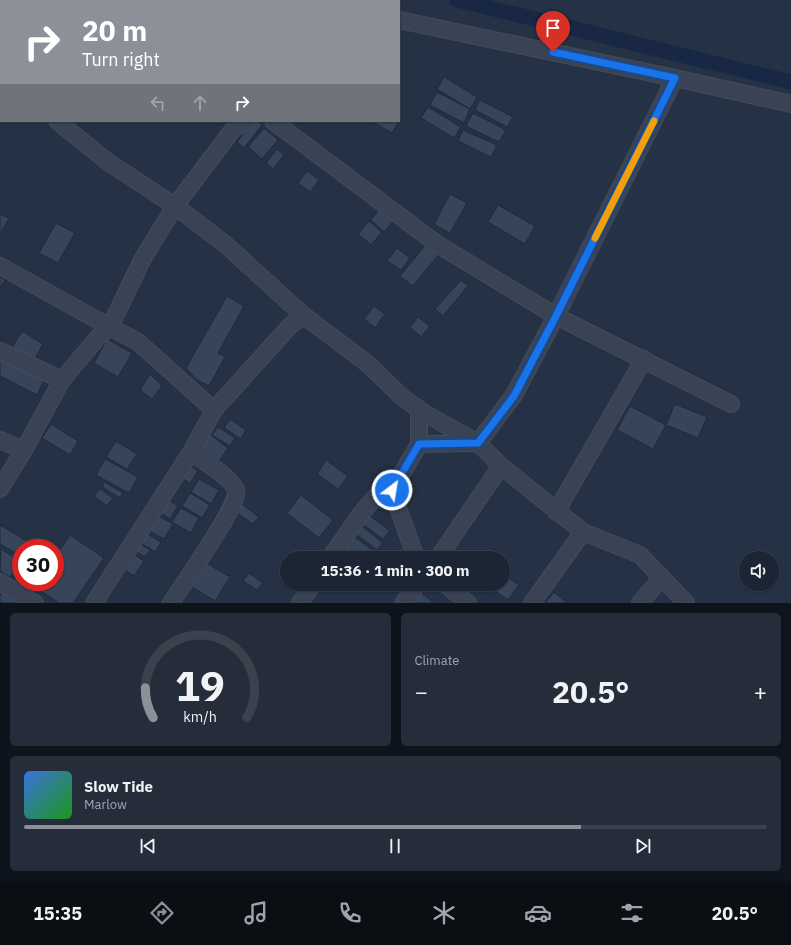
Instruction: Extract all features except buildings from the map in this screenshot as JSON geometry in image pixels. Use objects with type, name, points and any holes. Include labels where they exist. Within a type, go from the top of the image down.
[{"type":"street","points":[[400,20],[791,104]]},
{"type":"street","points":[[478,443],[514,396],[556,316],[675,78]]},
{"type":"street","points":[[59,122],[108,162],[175,206],[225,244],[303,315],[368,364],[402,397],[424,412],[478,443],[501,466],[556,512],[583,532],[640,555],[686,603]]},
{"type":"street","points":[[0,489],[24,450],[62,380],[99,336],[110,326],[142,260],[175,206],[234,128],[246,122]]},
{"type":"street","points":[[274,122],[437,244],[556,316],[731,404]]},
{"type":"street","points":[[0,266],[138,342],[214,410]]},
{"type":"street","points":[[94,603],[191,452],[214,410],[288,328],[303,315]]},
{"type":"street","points":[[0,351],[62,380]]},
{"type":"street","points":[[556,512],[644,359]]},
{"type":"street","points":[[335,551],[360,515],[375,497],[392,490],[419,444],[419,417],[424,412]]},
{"type":"street","points":[[0,440],[24,450]]},
{"type":"street","points":[[419,444],[478,443]]},
{"type":"street","points":[[171,603],[224,522],[237,495],[236,488],[228,480],[191,452]]},
{"type":"street","points":[[443,551],[501,466]]},
{"type":"street","points":[[392,490],[414,551]]},
{"type":"street","points":[[532,603],[583,532]]},
{"type":"street","points":[[640,603],[662,577]]},
{"type":"street","points":[[0,582],[35,603]]},
{"type":"street","points":[[300,603],[308,591]]},
{"type":"street","points":[[403,603],[412,591]]},
{"type":"street","points":[[453,591],[468,603]]},
{"type":"waterway","points":[[457,0],[791,82]]},
{"type":"slow traffic","points":[[595,238],[654,121]]},
{"type":"route","points":[[392,490],[419,444],[478,443],[514,396],[556,316],[675,78],[553,52]]}]
